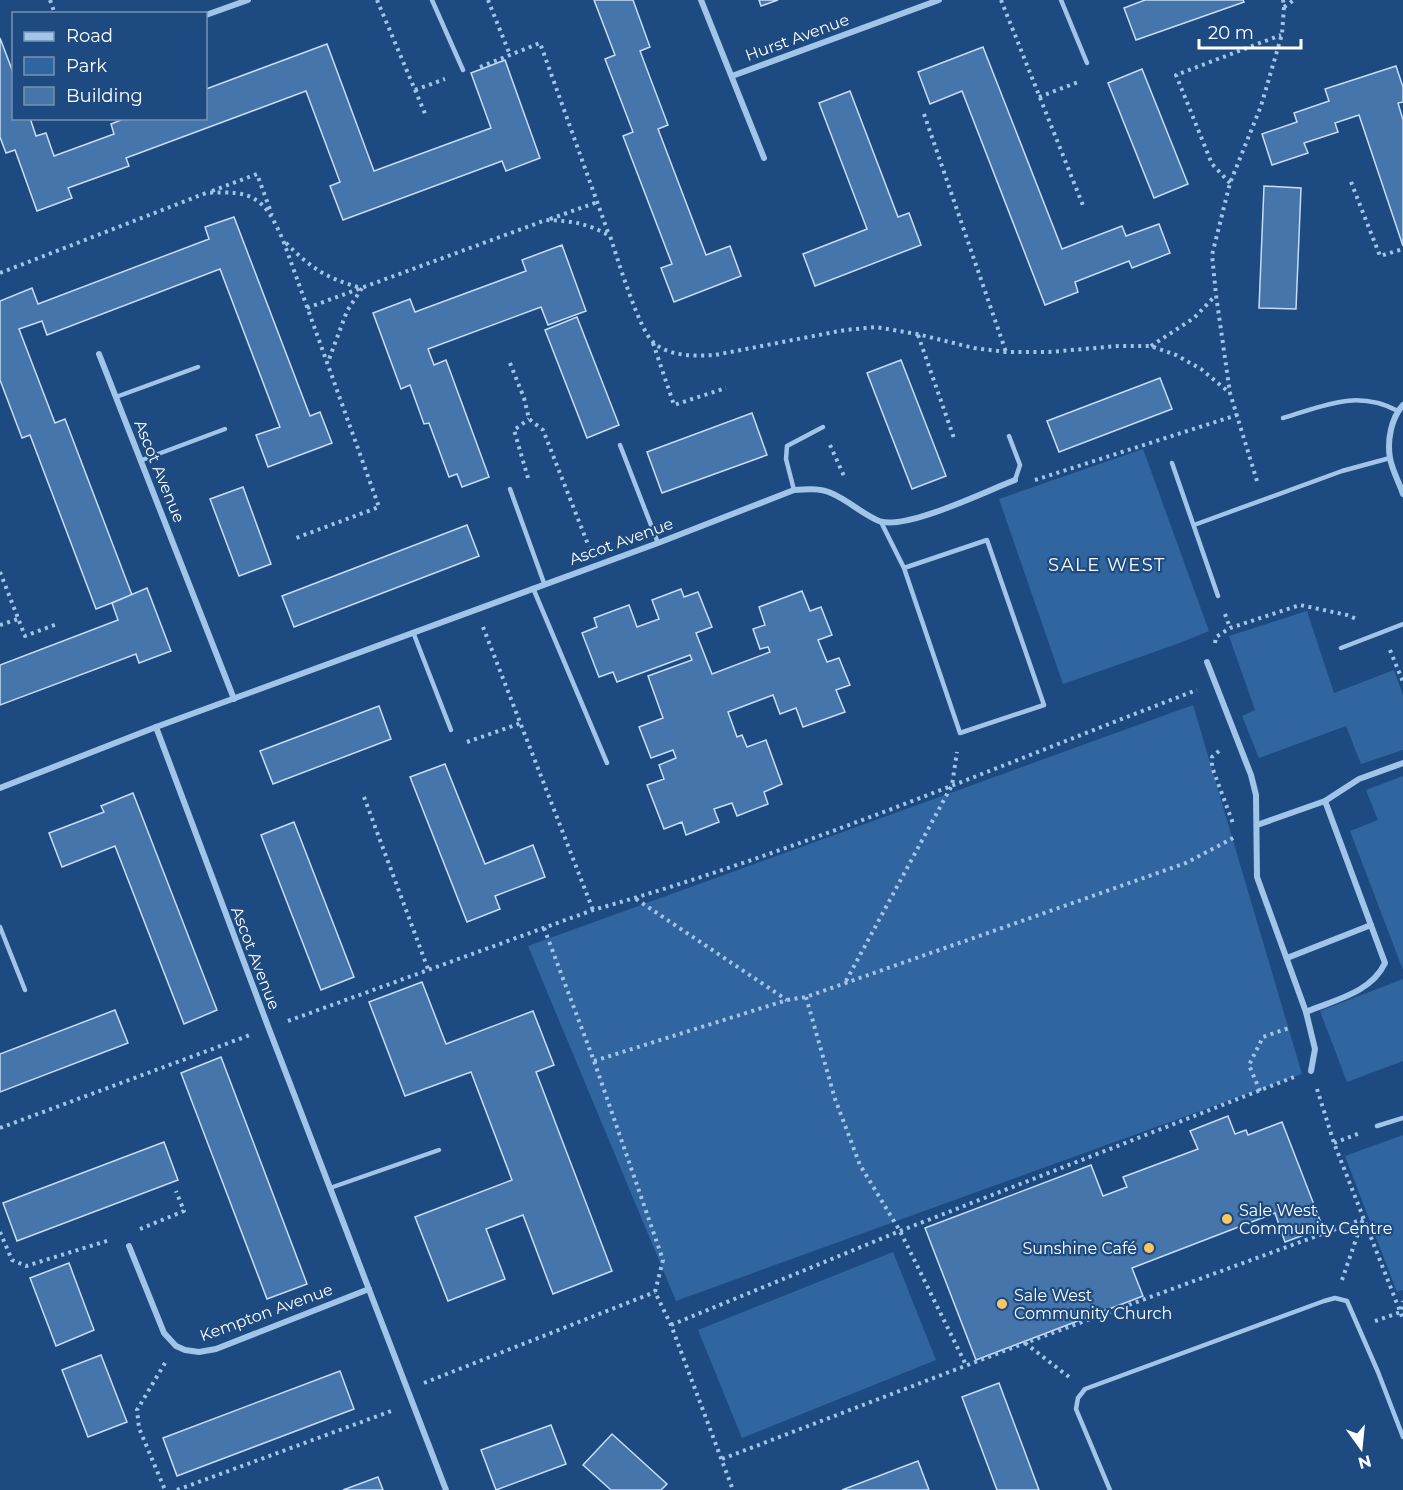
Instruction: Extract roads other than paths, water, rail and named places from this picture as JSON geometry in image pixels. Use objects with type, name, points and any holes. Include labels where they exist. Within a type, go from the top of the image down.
[{"type":"street","points":[[207,15],[248,0]]},
{"type":"street","name":"Hurst Avenue","points":[[701,0],[764,158]]},
{"type":"street","name":"Hurst Avenue","points":[[732,76],[939,0]]},
{"type":"street","name":"Ascot Avenue","points":[[99,354],[234,699]]},
{"type":"street","points":[[1403,405],[1391,429],[1390,458],[1403,494]]},
{"type":"street","points":[[881,522],[900,523],[918,518],[1015,480]]},
{"type":"street","name":"Ascot Avenue","points":[[0,788],[794,490],[814,489],[831,492],[881,522]]},
{"type":"street","points":[[1207,662],[1251,775],[1256,795],[1257,877],[1306,1012],[1315,1049],[1311,1071]]},
{"type":"street","name":"Ascot Avenue","points":[[156,728],[330,1188]]},
{"type":"street","points":[[1257,825],[1325,801],[1359,779],[1403,763]]},
{"type":"street","points":[[1306,1012],[1365,988],[1380,975],[1385,963],[1325,801]]},
{"type":"street","points":[[1287,958],[1371,925]]},
{"type":"street","points":[[330,1188],[411,1404],[446,1490]]},
{"type":"street","name":"Kempton Avenue","points":[[129,1246],[164,1333],[176,1346],[185,1350],[199,1352],[216,1349],[369,1289]]},
{"type":"lane","points":[[432,0],[463,70]]},
{"type":"lane","points":[[1061,0],[1087,63]]},
{"type":"lane","points":[[116,397],[198,367]]},
{"type":"lane","points":[[1282,418],[1340,401],[1382,402],[1398,411]]},
{"type":"lane","points":[[794,490],[786,459],[787,446],[823,427]]},
{"type":"lane","points":[[142,460],[225,429]]},
{"type":"lane","points":[[1009,436],[1020,465],[1015,480]]},
{"type":"lane","points":[[620,445],[657,543]]},
{"type":"lane","points":[[1194,525],[1342,471],[1390,458]]},
{"type":"lane","points":[[1172,463],[1218,596]]},
{"type":"lane","points":[[510,489],[544,583]]},
{"type":"lane","points":[[881,522],[904,568],[960,734],[1044,705],[987,540],[904,568]]},
{"type":"lane","points":[[533,588],[607,763]]},
{"type":"lane","points":[[1341,648],[1403,624]]},
{"type":"lane","points":[[414,632],[451,730]]},
{"type":"lane","points":[[0,927],[25,990]]},
{"type":"lane","points":[[1377,1126],[1403,1118]]},
{"type":"lane","points":[[330,1188],[439,1150]]},
{"type":"lane","points":[[1110,1490],[1076,1409],[1078,1398],[1085,1389],[1324,1300],[1335,1298],[1347,1301],[1403,1437]]},
{"type":"place","name":"Sale West Community Centre","points":[[1227,1219]]},
{"type":"place","name":"Sunshine Café","points":[[1149,1248]]},
{"type":"place","name":"Sale West Community Church","points":[[1002,1304]]},
{"type":"district","name":"SALE WEST","points":[[1107,565]]}]
